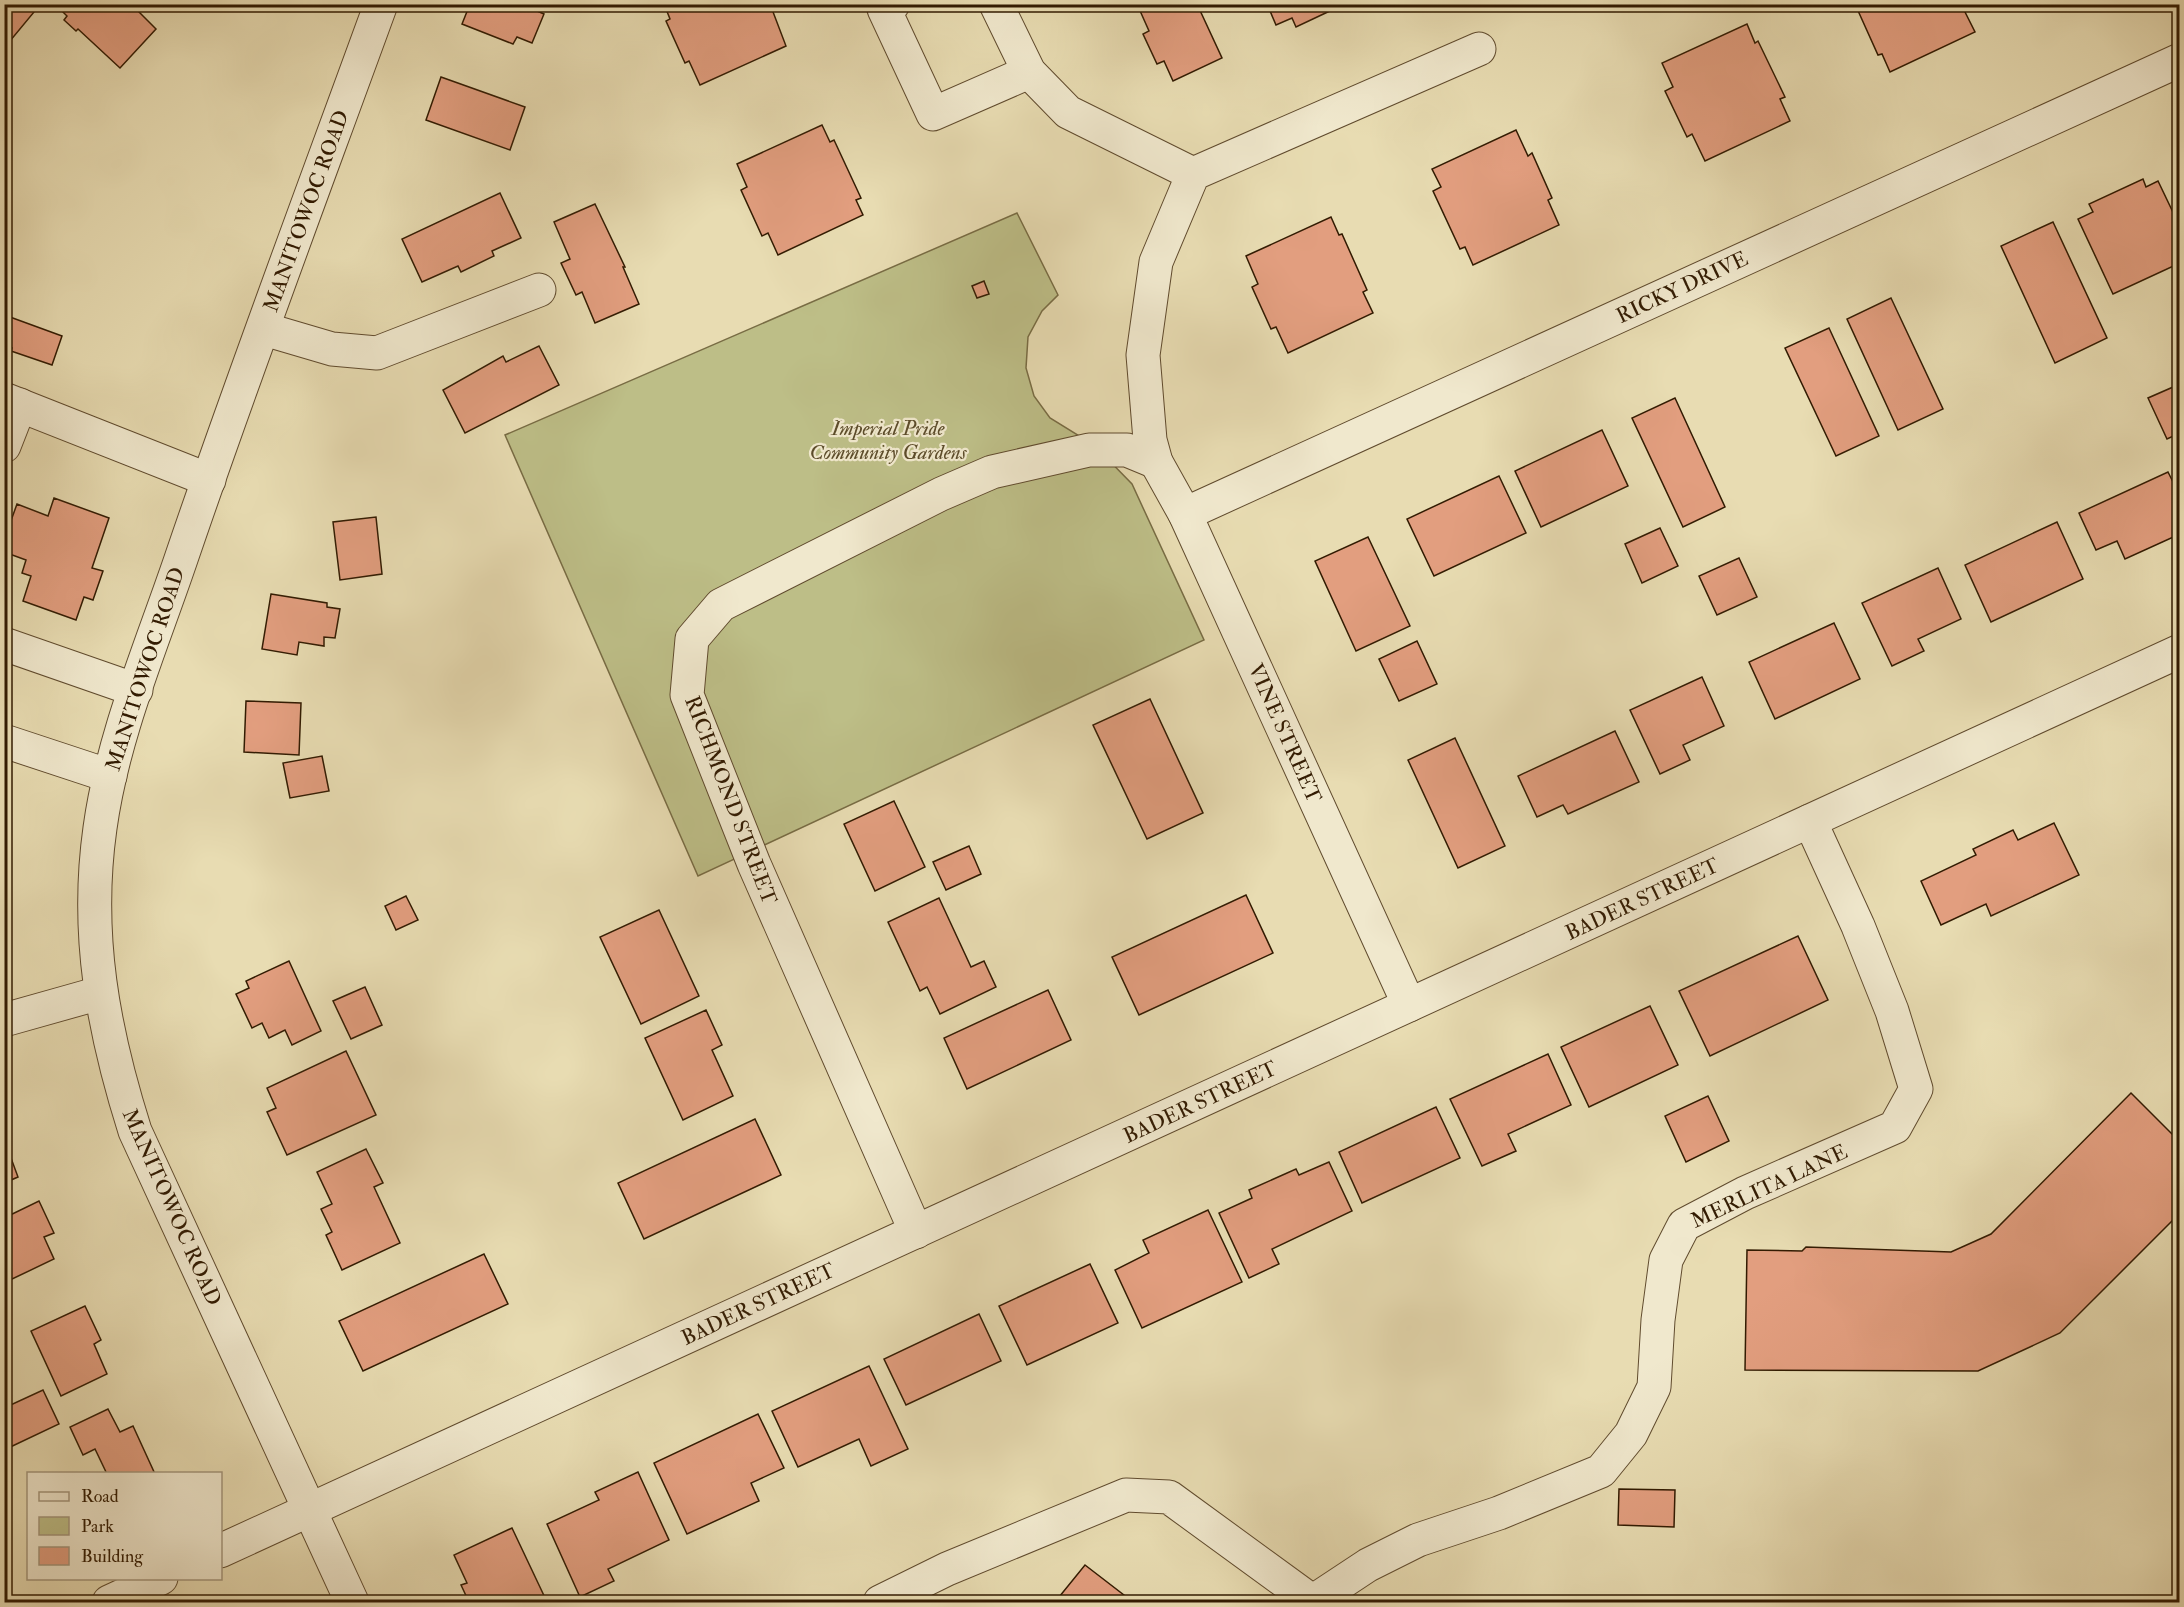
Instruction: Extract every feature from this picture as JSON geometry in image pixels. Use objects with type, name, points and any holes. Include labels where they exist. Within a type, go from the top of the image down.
[{"type":"street","name":"MANITOWOC ROAD","points":[[352,1602],[135,1131],[113,1059],[100,993],[94,913],[99,828],[117,745],[209,480],[381,4]]},
{"type":"street","points":[[893,4],[884,9],[933,114],[1029,72]]},
{"type":"street","points":[[996,4],[1029,72],[1068,112],[1193,174],[1479,48]]},
{"type":"street","name":"RICKY DRIVE","points":[[1185,514],[2180,60]]},
{"type":"street","name":"VINE STREET","points":[[1193,174],[1156,262],[1143,355],[1146,414],[1156,462],[1185,514],[1409,1005]]},
{"type":"street","points":[[264,328],[332,349],[377,353],[539,290]]},
{"type":"street","points":[[4,446],[12,402],[209,480]]},
{"type":"street","name":"RICHMOND STREET","points":[[916,1232],[759,875],[687,695],[692,639],[721,604],[941,494],[992,472],[1089,450],[1127,450],[1156,462]]},
{"type":"street","points":[[4,644],[136,690]]},
{"type":"street","name":"BADER STREET","points":[[222,1550],[2180,651]]},
{"type":"street","points":[[4,741],[110,776]]},
{"type":"street","name":"MERLITA LANE","points":[[1313,1602],[1368,1565],[1418,1540],[1499,1513],[1601,1471],[1631,1434],[1654,1387],[1658,1320],[1666,1260],[1684,1225],[1745,1193],[1895,1127],[1916,1089],[1892,1011],[1810,821]]},
{"type":"street","points":[[4,1020],[100,993]]},
{"type":"street","points":[[880,1602],[947,1569],[1126,1495],[1169,1497],[1313,1602]]},
{"type":"street","points":[[109,1602],[157,1580]]},
{"type":"green space","name":"Imperial Pride Community Gardens","points":[[1017,213],[1058,295],[1042,311],[1028,337],[1026,368],[1034,396],[1050,418],[1094,445],[1132,484],[1204,640],[698,876],[505,435]]},
{"type":"building","points":[[4,4],[39,6],[10,41],[4,36]]},
{"type":"building","points":[[55,4],[131,4],[156,29],[120,68],[78,29],[76,31],[64,20],[67,16]]},
{"type":"building","points":[[470,4],[521,4],[544,14],[532,43],[517,37],[513,44],[462,24]]},
{"type":"building","points":[[664,4],[770,4],[786,46],[700,85],[689,61],[685,63],[666,21],[670,19]]},
{"type":"building","points":[[1137,4],[1197,4],[1222,58],[1173,81],[1164,61],[1157,64],[1143,34],[1149,31]]},
{"type":"building","points":[[1267,4],[1332,4],[1334,9],[1296,27],[1292,18],[1276,25]]},
{"type":"building","points":[[1855,4],[1969,4],[1963,8],[1975,32],[1890,72],[1882,54],[1878,55]]},
{"type":"building","points":[[1747,24],[1755,43],[1758,41],[1785,97],[1780,99],[1790,121],[1705,161],[1692,134],[1687,137],[1665,91],[1673,87],[1662,63]]},
{"type":"building","points":[[441,77],[525,107],[510,150],[426,120]]},
{"type":"building","points":[[822,125],[830,142],[834,140],[861,198],[856,200],[863,215],[778,255],[768,233],[762,236],[741,190],[747,187],[737,164]]},
{"type":"building","points":[[1516,130],[1528,156],[1532,153],[1552,198],[1548,200],[1559,225],[1473,265],[1465,247],[1460,249],[1433,191],[1441,187],[1432,169]]},
{"type":"building","points":[[2143,179],[2146,187],[2158,181],[2180,227],[2180,263],[2113,294],[2078,219],[2093,212],[2089,204]]},
{"type":"building","points":[[500,193],[521,238],[492,251],[494,256],[461,272],[458,266],[422,282],[402,239]]},
{"type":"building","points":[[595,204],[625,267],[623,267],[639,304],[595,323],[582,292],[576,295],[561,263],[570,259],[554,222]]},
{"type":"building","points":[[1331,217],[1339,235],[1342,234],[1367,290],[1363,292],[1373,313],[1288,353],[1276,327],[1271,329],[1252,287],[1258,284],[1246,256]]},
{"type":"building","points":[[2053,222],[2107,338],[2055,363],[2001,246]]},
{"type":"building","points":[[984,281],[989,294],[977,298],[972,286]]},
{"type":"building","points":[[1891,298],[1943,409],[1898,430],[1847,319]]},
{"type":"building","points":[[10,317],[62,336],[52,365],[11,351],[12,348],[4,345],[4,332]]},
{"type":"building","points":[[1829,328],[1879,436],[1836,456],[1785,348]]},
{"type":"building","points":[[539,346],[559,385],[465,433],[443,390],[503,356],[506,362]]},
{"type":"building","points":[[2180,384],[2180,433],[2167,439],[2148,398]]},
{"type":"building","points":[[1675,398],[1725,507],[1683,527],[1632,418]]},
{"type":"building","points":[[1602,430],[1628,486],[1541,527],[1515,471]]},
{"type":"building","points":[[2168,472],[2180,496],[2180,534],[2125,559],[2117,541],[2096,550],[2079,513]]},
{"type":"building","points":[[1499,476],[1526,533],[1434,576],[1407,519]]},
{"type":"building","points":[[54,498],[109,518],[92,568],[103,571],[93,600],[84,597],[76,620],[23,601],[31,576],[22,573],[26,560],[4,552],[4,540],[17,504],[48,516]]},
{"type":"building","points":[[376,517],[382,574],[340,580],[333,522]]},
{"type":"building","points":[[2057,522],[2083,579],[1991,622],[1965,565]]},
{"type":"building","points":[[1660,528],[1678,566],[1642,583],[1625,544]]},
{"type":"building","points":[[1368,537],[1410,626],[1356,651],[1315,561]]},
{"type":"building","points":[[1739,558],[1757,597],[1717,615],[1699,576]]},
{"type":"building","points":[[1938,568],[1961,619],[1918,639],[1924,651],[1892,666],[1862,603]]},
{"type":"building","points":[[271,594],[327,603],[327,607],[340,609],[335,638],[324,637],[324,646],[299,642],[297,655],[262,649]]},
{"type":"building","points":[[1834,623],[1860,679],[1775,719],[1749,662]]},
{"type":"building","points":[[1417,641],[1437,684],[1399,701],[1379,659]]},
{"type":"building","points":[[1702,677],[1724,726],[1683,745],[1690,760],[1660,774],[1630,710]]},
{"type":"building","points":[[1150,699],[1203,813],[1147,839],[1093,725]]},
{"type":"building","points":[[246,701],[301,703],[299,755],[244,752]]},
{"type":"building","points":[[1615,731],[1639,782],[1568,814],[1563,805],[1537,817],[1518,776]]},
{"type":"building","points":[[1455,738],[1505,846],[1458,868],[1408,760]]},
{"type":"building","points":[[322,756],[329,791],[290,798],[283,763]]},
{"type":"building","points":[[894,801],[925,867],[875,891],[844,824]]},
{"type":"building","points":[[2054,823],[2079,875],[1991,916],[1986,904],[1941,925],[1921,881],[1976,855],[1973,849],[2013,830],[2018,840]]},
{"type":"building","points":[[969,846],[981,874],[946,890],[933,862]]},
{"type":"building","points":[[1246,895],[1273,953],[1139,1015],[1112,957]]},
{"type":"building","points":[[406,896],[418,920],[396,930],[385,906]]},
{"type":"building","points":[[939,898],[971,967],[984,961],[996,987],[940,1014],[927,987],[920,991],[888,922]]},
{"type":"building","points":[[659,910],[699,996],[641,1024],[600,937]]},
{"type":"building","points":[[1798,936],[1828,1000],[1710,1056],[1679,991]]},
{"type":"building","points":[[289,961],[321,1031],[292,1045],[285,1030],[269,1038],[262,1023],[252,1028],[236,994],[249,988],[246,981]]},
{"type":"building","points":[[365,987],[382,1025],[351,1039],[333,1001]]},
{"type":"building","points":[[1048,990],[1071,1040],[967,1089],[944,1038]]},
{"type":"building","points":[[1650,1006],[1678,1065],[1589,1107],[1561,1047]]},
{"type":"building","points":[[706,1010],[722,1045],[712,1050],[733,1096],[683,1120],[645,1038]]},
{"type":"building","points":[[346,1051],[376,1115],[287,1155],[267,1112],[276,1108],[267,1088]]},
{"type":"building","points":[[1548,1054],[1571,1105],[1508,1134],[1516,1151],[1482,1166],[1450,1099]]},
{"type":"building","points":[[2131,1093],[2180,1142],[2180,1213],[2060,1333],[1978,1371],[1745,1370],[1747,1250],[1802,1251],[1806,1247],[1951,1252],[1991,1234]]},
{"type":"building","points":[[1708,1096],[1729,1141],[1686,1162],[1665,1116]]},
{"type":"building","points":[[1436,1107],[1460,1158],[1362,1203],[1339,1152]]},
{"type":"building","points":[[755,1119],[781,1175],[644,1239],[618,1183]]},
{"type":"building","points":[[4,1139],[18,1177],[4,1183]]},
{"type":"building","points":[[366,1149],[383,1183],[374,1187],[400,1243],[342,1270],[326,1235],[332,1232],[321,1209],[332,1204],[317,1172]]},
{"type":"building","points":[[1329,1162],[1352,1211],[1272,1249],[1279,1264],[1249,1278],[1219,1213],[1252,1198],[1249,1190],[1296,1169],[1299,1175]]},
{"type":"building","points":[[39,1201],[54,1233],[44,1237],[54,1259],[10,1280],[4,1267],[4,1218]]},
{"type":"building","points":[[1208,1210],[1242,1282],[1142,1328],[1115,1270],[1149,1253],[1143,1240]]},
{"type":"building","points":[[484,1254],[508,1304],[363,1371],[339,1321]]},
{"type":"building","points":[[1090,1264],[1118,1323],[1027,1365],[999,1306]]},
{"type":"building","points":[[85,1306],[101,1340],[94,1344],[107,1374],[61,1396],[31,1331]]},
{"type":"building","points":[[979,1314],[1001,1361],[906,1405],[884,1359]]},
{"type":"building","points":[[869,1366],[908,1449],[871,1466],[859,1439],[798,1467],[772,1411]]},
{"type":"building","points":[[43,1390],[59,1424],[4,1450],[4,1408]]},
{"type":"building","points":[[108,1409],[120,1432],[133,1426],[154,1472],[106,1472],[95,1449],[83,1455],[70,1427]]},
{"type":"building","points":[[758,1414],[784,1468],[751,1483],[759,1501],[687,1534],[654,1463]]},
{"type":"building","points":[[638,1472],[669,1540],[608,1569],[614,1581],[580,1597],[547,1524],[599,1500],[595,1492]]},
{"type":"building","points":[[1619,1489],[1675,1490],[1674,1527],[1618,1525]]},
{"type":"building","points":[[512,1528],[547,1602],[469,1602],[461,1585],[467,1583],[454,1555]]},
{"type":"building","points":[[1085,1565],[1133,1602],[1055,1602]]}]
